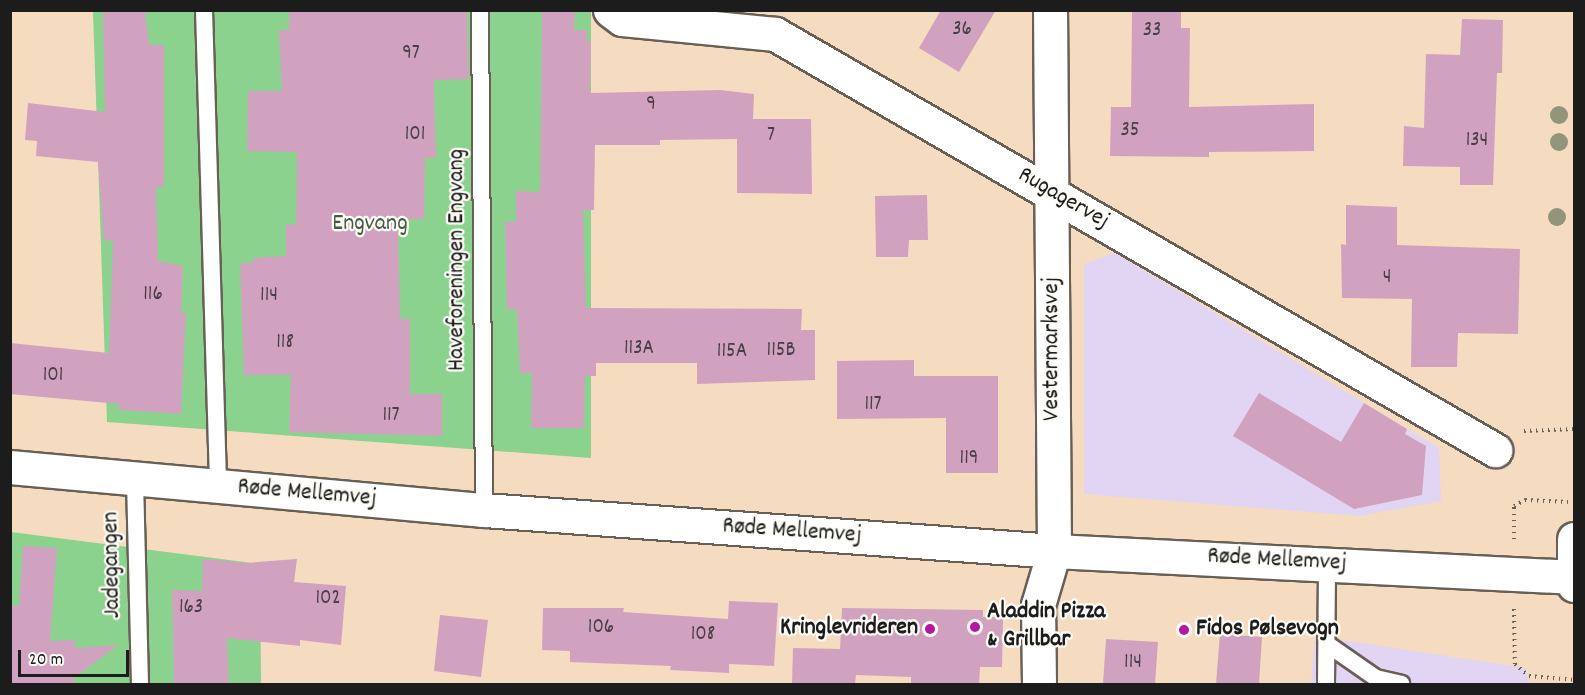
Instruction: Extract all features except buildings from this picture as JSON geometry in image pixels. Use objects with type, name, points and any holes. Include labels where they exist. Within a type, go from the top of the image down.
[{"type":"street","name":"Rugagervej","points":[[610,10],[622,19],[775,34],[1495,450]]},
{"type":"street","name":"Vestermarksvej","points":[[1039,684],[1038,605],[1054,551],[1050,10]]},
{"type":"street","name":"Røde Mellemvej","points":[[10,467],[484,510],[1054,551],[1574,577]]},
{"type":"street","points":[[1575,539],[1575,585]]},
{"type":"lane","points":[[204,10],[218,486]]},
{"type":"lane","name":"Haveforeningen Engvang","points":[[480,10],[484,510]]},
{"type":"lane","name":"Jadegangen","points":[[135,480],[140,684]]},
{"type":"lane","points":[[1326,684],[1327,563]]},
{"type":"lane","points":[[1327,644],[1376,678],[1401,684]]},
{"type":"shaded area","points":[[1115,253],[1439,448],[1441,501],[1360,516],[1084,494],[1084,264]]},
{"type":"shaded area","points":[[1315,636],[1526,668],[1529,684],[1311,684]]},
{"type":"green space","name":"Engvang","points":[[93,11],[591,11],[591,458],[107,422]]},
{"type":"green space","points":[[11,532],[260,564],[261,684],[11,684]]},
{"type":"place","name":"Aladdin Pizza & Grillbar","points":[[975,627]]},
{"type":"place","name":"Kringlevrideren","points":[[930,629]]},
{"type":"place","name":"Fidos Pølsevogn","points":[[1184,630]]}]
